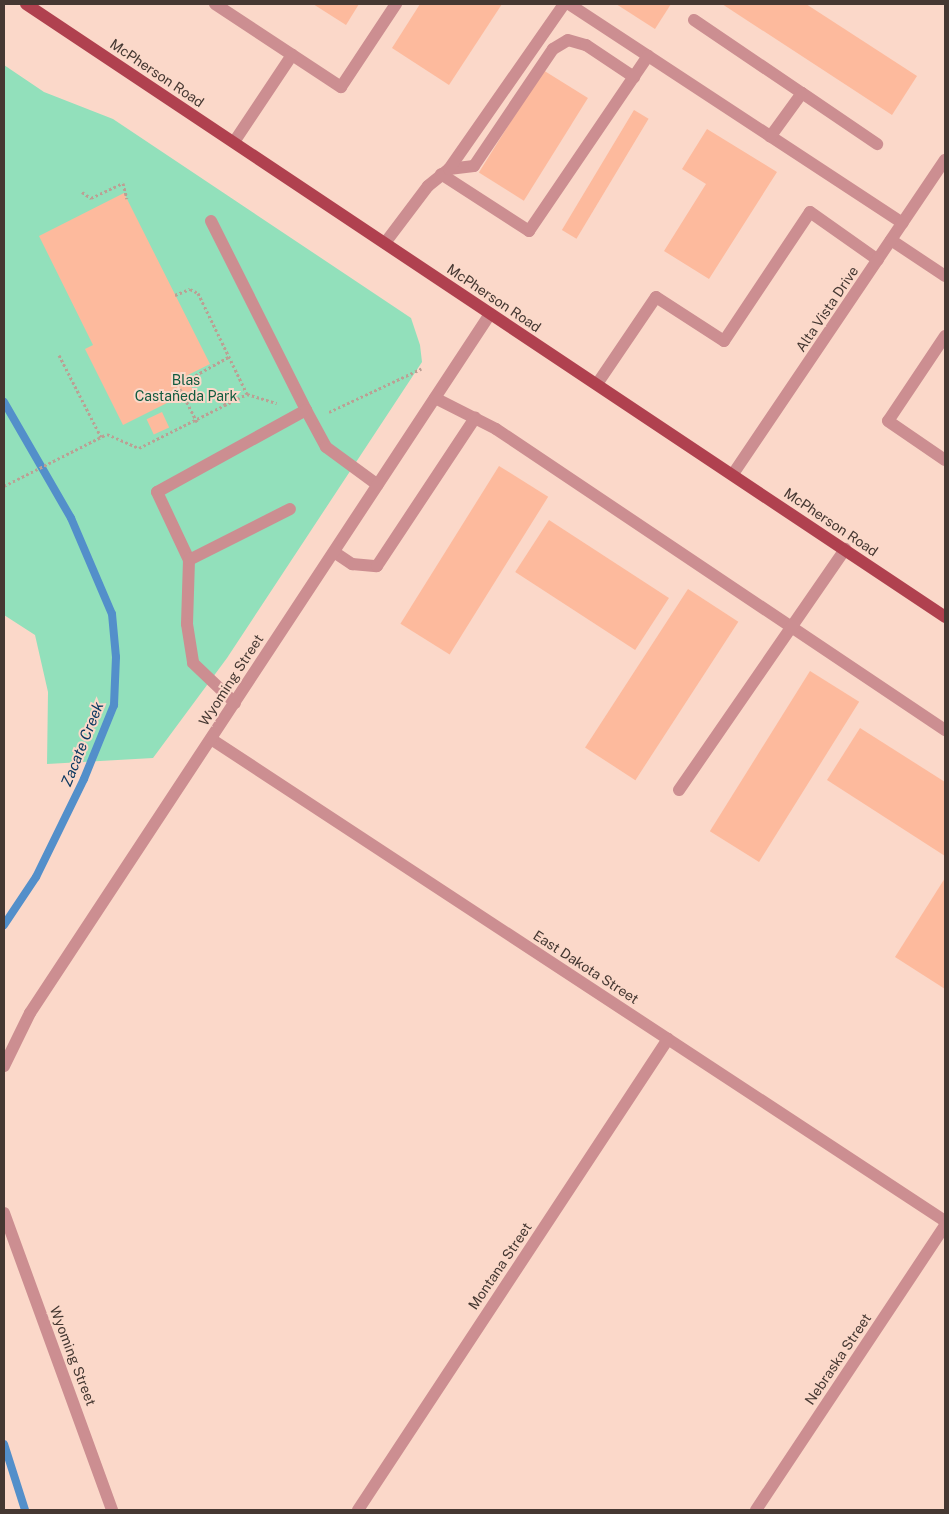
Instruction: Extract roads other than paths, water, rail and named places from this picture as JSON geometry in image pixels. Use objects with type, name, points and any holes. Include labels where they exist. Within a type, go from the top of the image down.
[{"type":"main road","name":"McPherson Road","points":[[26,4],[945,617]]},
{"type":"street","points":[[215,4],[341,87],[396,4]]},
{"type":"street","points":[[385,243],[445,171],[564,4]]},
{"type":"street","points":[[569,4],[902,223]]},
{"type":"street","points":[[694,20],[877,144]]},
{"type":"street","points":[[445,171],[474,166],[553,49],[568,40],[586,45],[634,77]]},
{"type":"street","points":[[234,142],[292,55]]},
{"type":"street","points":[[445,171],[530,231],[648,56]]},
{"type":"street","points":[[770,137],[802,93]]},
{"type":"street","name":"Alta Vista Drive","points":[[733,474],[945,160]]},
{"type":"street","points":[[597,384],[656,297],[724,341],[810,212],[878,260]]},
{"type":"street","points":[[211,221],[326,447],[378,485]]},
{"type":"street","points":[[891,240],[945,276]]},
{"type":"street","name":"Wyoming Street","points":[[4,1066],[30,1013],[490,314]]},
{"type":"street","points":[[945,336],[888,421],[945,460]]},
{"type":"street","points":[[435,398],[476,418],[945,730]]},
{"type":"street","points":[[235,702],[200,673],[189,650],[189,560],[157,492],[306,410]]},
{"type":"street","points":[[334,552],[352,564],[377,566],[476,418]]},
{"type":"street","points":[[189,560],[290,509]]},
{"type":"street","points":[[679,790],[845,549]]},
{"type":"street","name":"East Dakota Street","points":[[211,739],[945,1221]]},
{"type":"street","name":"Montana Street","points":[[358,1510],[668,1039]]},
{"type":"street","name":"Wyoming Street","points":[[4,1213],[112,1510]]},
{"type":"street","name":"Nebraska Street","points":[[756,1510],[945,1225]]},
{"type":"waterway","name":"Zacate Creek","points":[[4,402],[71,518],[112,614],[116,657],[114,705],[84,779],[36,877],[4,925]]},
{"type":"waterway","name":"Zacate Creek","points":[[4,1444],[25,1510]]},
{"type":"park label","name":"Blas Castañeda Park","points":[[186,388]]}]
